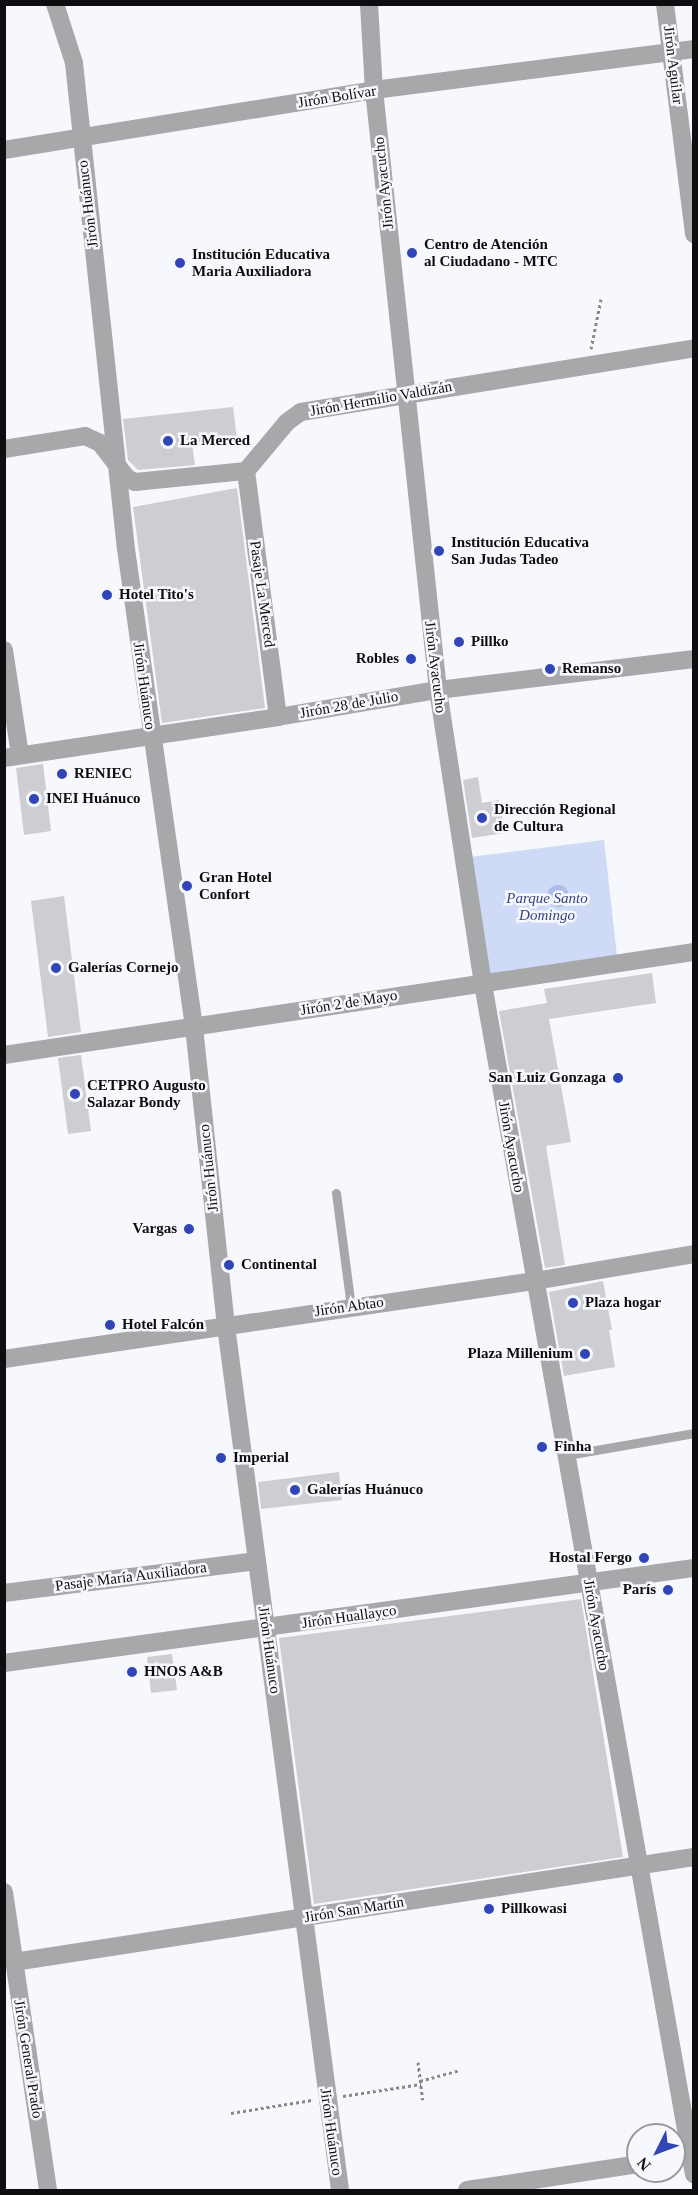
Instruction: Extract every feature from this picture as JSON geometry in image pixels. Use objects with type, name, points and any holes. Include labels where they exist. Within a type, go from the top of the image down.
[{"type":"street","name":"Jirón Huánuco","points":[[55,4],[74,63],[119,465],[126,549],[194,1027],[226,1326],[340,2190]]},
{"type":"street","name":"Jirón Ayacucho","points":[[369,4],[374,90],[438,690],[483,984],[639,1866],[681,2123]]},
{"type":"street","name":"Jirón Aguilar","points":[[665,4],[693,234]]},
{"type":"street","name":"Jirón Bolívar","points":[[4,150],[81,140],[374,90],[693,49]]},
{"type":"street","name":"Jirón Hermilio Valdizán","points":[[246,471],[282,428],[301,412],[693,348]]},
{"type":"street","points":[[4,450],[85,436],[100,443],[119,465],[126,478],[135,482],[246,471]]},
{"type":"street","name":"Pasaje La Merced","points":[[246,471],[278,717]]},
{"type":"street","points":[[4,650],[12,756]]},
{"type":"street","name":"Jirón 28 de Julio","points":[[12,756],[278,717],[438,690],[693,659]]},
{"type":"street","name":"Jirón 2 de Mayo","points":[[4,1054],[693,952]]},
{"type":"street","name":"Jirón Abtao","points":[[4,1359],[351,1306],[535,1281],[693,1254]]},
{"type":"street","name":"Pasaje María Auxiliadora","points":[[4,1593],[257,1561]]},
{"type":"street","name":"Jirón Huallayco","points":[[4,1663],[693,1568]]},
{"type":"street","name":"Jirón San Martín","points":[[14,1962],[693,1857]]},
{"type":"street","name":"Jirón General Prado","points":[[4,1892],[48,2190]]},
{"type":"street","name":"Jirón Ayacucho","points":[[686,2156],[693,2174]]},
{"type":"street","points":[[467,2190],[626,2166]]},
{"type":"lane","points":[[336,1193],[351,1306]]},
{"type":"lane","points":[[567,1455],[693,1433]]},
{"type":"path","points":[[587,365],[601,299]]},
{"type":"path","points":[[417,2062],[423,2100]]},
{"type":"path","points":[[420,2080],[460,2070]]},
{"type":"green space","name":"Parque Santo Domingo","points":[[604,840],[617,956],[489,976],[470,857]]},
{"type":"shaded area","points":[[558,885],[568,892],[569,896],[562,906],[558,907],[548,900],[547,896],[554,886]]},
{"type":"building","name":"La Merced","points":[[233,407],[237,439],[192,444],[195,465],[138,470],[128,460],[123,419]]},
{"type":"building","points":[[237,488],[265,708],[162,723],[133,507]]},
{"type":"building","name":"INEI Huánuco","points":[[43,764],[51,831],[24,835],[16,768]]},
{"type":"building","name":"Dirección Regional de Cultura","points":[[478,777],[482,803],[499,800],[505,833],[472,838],[463,780]]},
{"type":"building","name":"Galerías Cornejo","points":[[64,896],[81,1032],[48,1037],[31,901]]},
{"type":"building","points":[[652,973],[656,1003],[549,1019],[571,1142],[546,1146],[565,1265],[545,1268],[499,1011],[547,1003],[544,989]]},
{"type":"building","name":"CETPRO Augusto Salazar Bondy","points":[[81,1055],[91,1131],[68,1134],[58,1058]]},
{"type":"building","points":[[603,1281],[612,1330],[609,1330],[615,1367],[564,1376],[549,1292]]},
{"type":"building","name":"Galerías Huánuco","points":[[339,1472],[342,1500],[261,1509],[258,1482]]},
{"type":"building","points":[[581,1599],[623,1857],[314,1904],[279,1638]]},
{"type":"building","points":[[172,1654],[177,1690],[151,1693],[147,1657]]},
{"type":"place","name":"Centro de Atención al Ciudadano - MTC","points":[[412,253]]},
{"type":"place","name":"Institución Educativa Maria Auxiliadora","points":[[180,263]]},
{"type":"place","name":"La Merced","points":[[168,441]]},
{"type":"place","name":"Institución Educativa San Judas Tadeo","points":[[439,551]]},
{"type":"place","name":"Hotel Tito's","points":[[107,595]]},
{"type":"place","name":"Pillko","points":[[459,642]]},
{"type":"place","name":"Robles","points":[[411,659]]},
{"type":"place","name":"Remanso","points":[[550,669]]},
{"type":"place","name":"RENIEC","points":[[62,774]]},
{"type":"place","name":"INEI Huánuco","points":[[34,799]]},
{"type":"place","name":"Dirección Regional de Cultura","points":[[482,818]]},
{"type":"place","name":"Gran Hotel Confort","points":[[187,886]]},
{"type":"place","name":"Galerías Cornejo","points":[[56,968]]},
{"type":"place","name":"San Luiz Gonzaga","points":[[618,1078]]},
{"type":"place","name":"CETPRO Augusto Salazar Bondy","points":[[75,1094]]},
{"type":"place","name":"Vargas","points":[[189,1229]]},
{"type":"place","name":"Continental","points":[[229,1265]]},
{"type":"place","name":"Plaza hogar","points":[[573,1303]]},
{"type":"place","name":"Hotel Falcón","points":[[110,1325]]},
{"type":"place","name":"Plaza Millenium","points":[[585,1354]]},
{"type":"place","name":"Finha","points":[[542,1447]]},
{"type":"place","name":"Imperial","points":[[221,1458]]},
{"type":"place","name":"Galerías Huánuco","points":[[295,1490]]},
{"type":"place","name":"Hostal Fergo","points":[[644,1558]]},
{"type":"place","name":"París","points":[[668,1590]]},
{"type":"place","name":"HNOS A&B","points":[[132,1672]]},
{"type":"place","name":"Pillkowasi","points":[[489,1909]]}]
